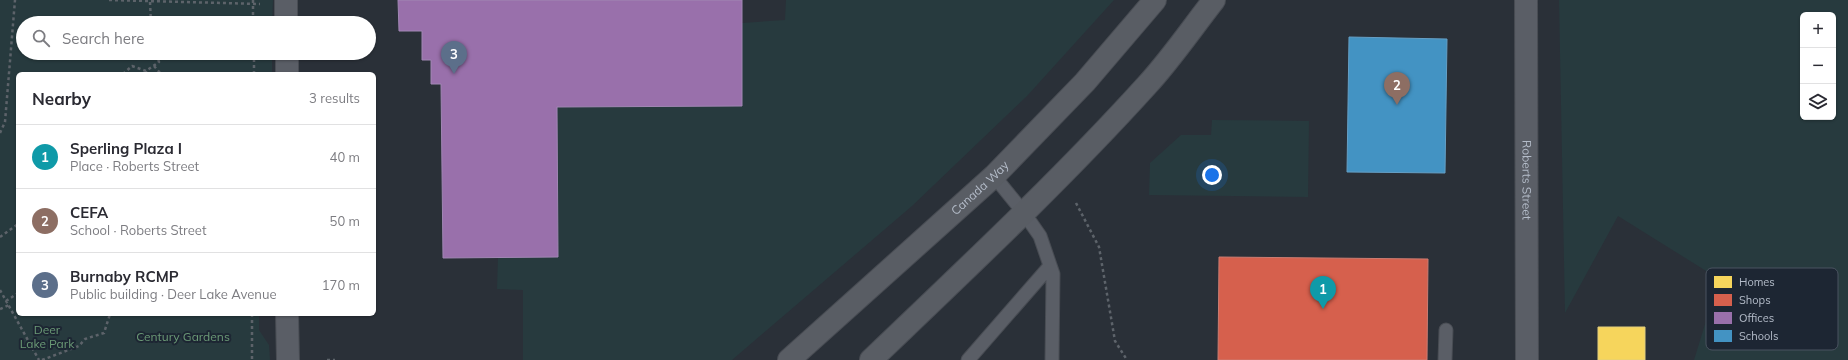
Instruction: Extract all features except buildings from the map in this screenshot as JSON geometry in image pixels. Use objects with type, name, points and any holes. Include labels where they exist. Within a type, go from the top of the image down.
[{"type":"main road","name":"Canada Way","points":[[789,360],[994,176],[1085,82],[1155,0]]},
{"type":"main road","points":[[871,360],[1024,213],[1148,84],[1214,0]]},
{"type":"street","name":"Roberts Street","points":[[1526,0],[1527,360]]},
{"type":"street","points":[[276,2],[283,16]]},
{"type":"street","points":[[286,60],[287,72]]},
{"type":"street","points":[[287,316],[288,360]]},
{"type":"lane","points":[[994,176],[1024,213],[1040,236],[1053,274],[1052,360]]},
{"type":"lane","points":[[968,360],[1050,266]]},
{"type":"lane","points":[[1445,360],[1446,330]]},
{"type":"path","points":[[0,134],[5,122],[15,0]]},
{"type":"path","points":[[109,0],[276,2]]},
{"type":"path","points":[[150,1],[151,16]]},
{"type":"path","points":[[253,2],[253,16]]},
{"type":"path","points":[[147,72],[159,62],[158,60]]},
{"type":"path","points":[[254,60],[254,72]]},
{"type":"path","points":[[125,72],[132,66],[144,72]]},
{"type":"path","points":[[154,66],[159,72]]},
{"type":"path","points":[[1076,203],[1099,247],[1114,341],[1127,360]]},
{"type":"path","points":[[0,236],[16,225]]},
{"type":"path","points":[[0,290],[39,360]]},
{"type":"path","points":[[6,301],[16,294]]},
{"type":"path","points":[[0,309],[9,305]]},
{"type":"path","points":[[42,360],[79,346],[85,340],[104,333],[109,316]]},
{"type":"path","points":[[252,316],[252,360]]},
{"type":"path","points":[[327,360],[335,360]]},
{"type":"green space","name":"Deer Lake Park","points":[[0,0],[273,0],[272,16],[16,16],[16,60],[272,60],[272,72],[16,72],[16,316],[259,316],[259,330],[269,345],[270,360],[0,360]]},
{"type":"green space","points":[[786,0],[1114,0],[1027,96],[912,206],[732,360],[523,360],[523,290],[497,289],[498,257],[558,256],[557,107],[742,106],[742,23],[785,20]]},
{"type":"green space","points":[[1559,0],[1848,0],[1848,360],[1694,360],[1706,321],[1706,350],[1838,350],[1838,268],[1706,268],[1706,271],[1618,216],[1565,313]]},
{"type":"green space","points":[[1212,120],[1309,121],[1308,197],[1149,195],[1150,163],[1181,135],[1211,135]]},
{"type":"place","name":"Burnaby RCMP","points":[[454,74]]},
{"type":"place","name":"CEFA","points":[[1397,105]]},
{"type":"place","name":"Sperling Plaza I","points":[[1323,309]]},
{"type":"park label","name":"Century Gardens","points":[[183,337]]}]
